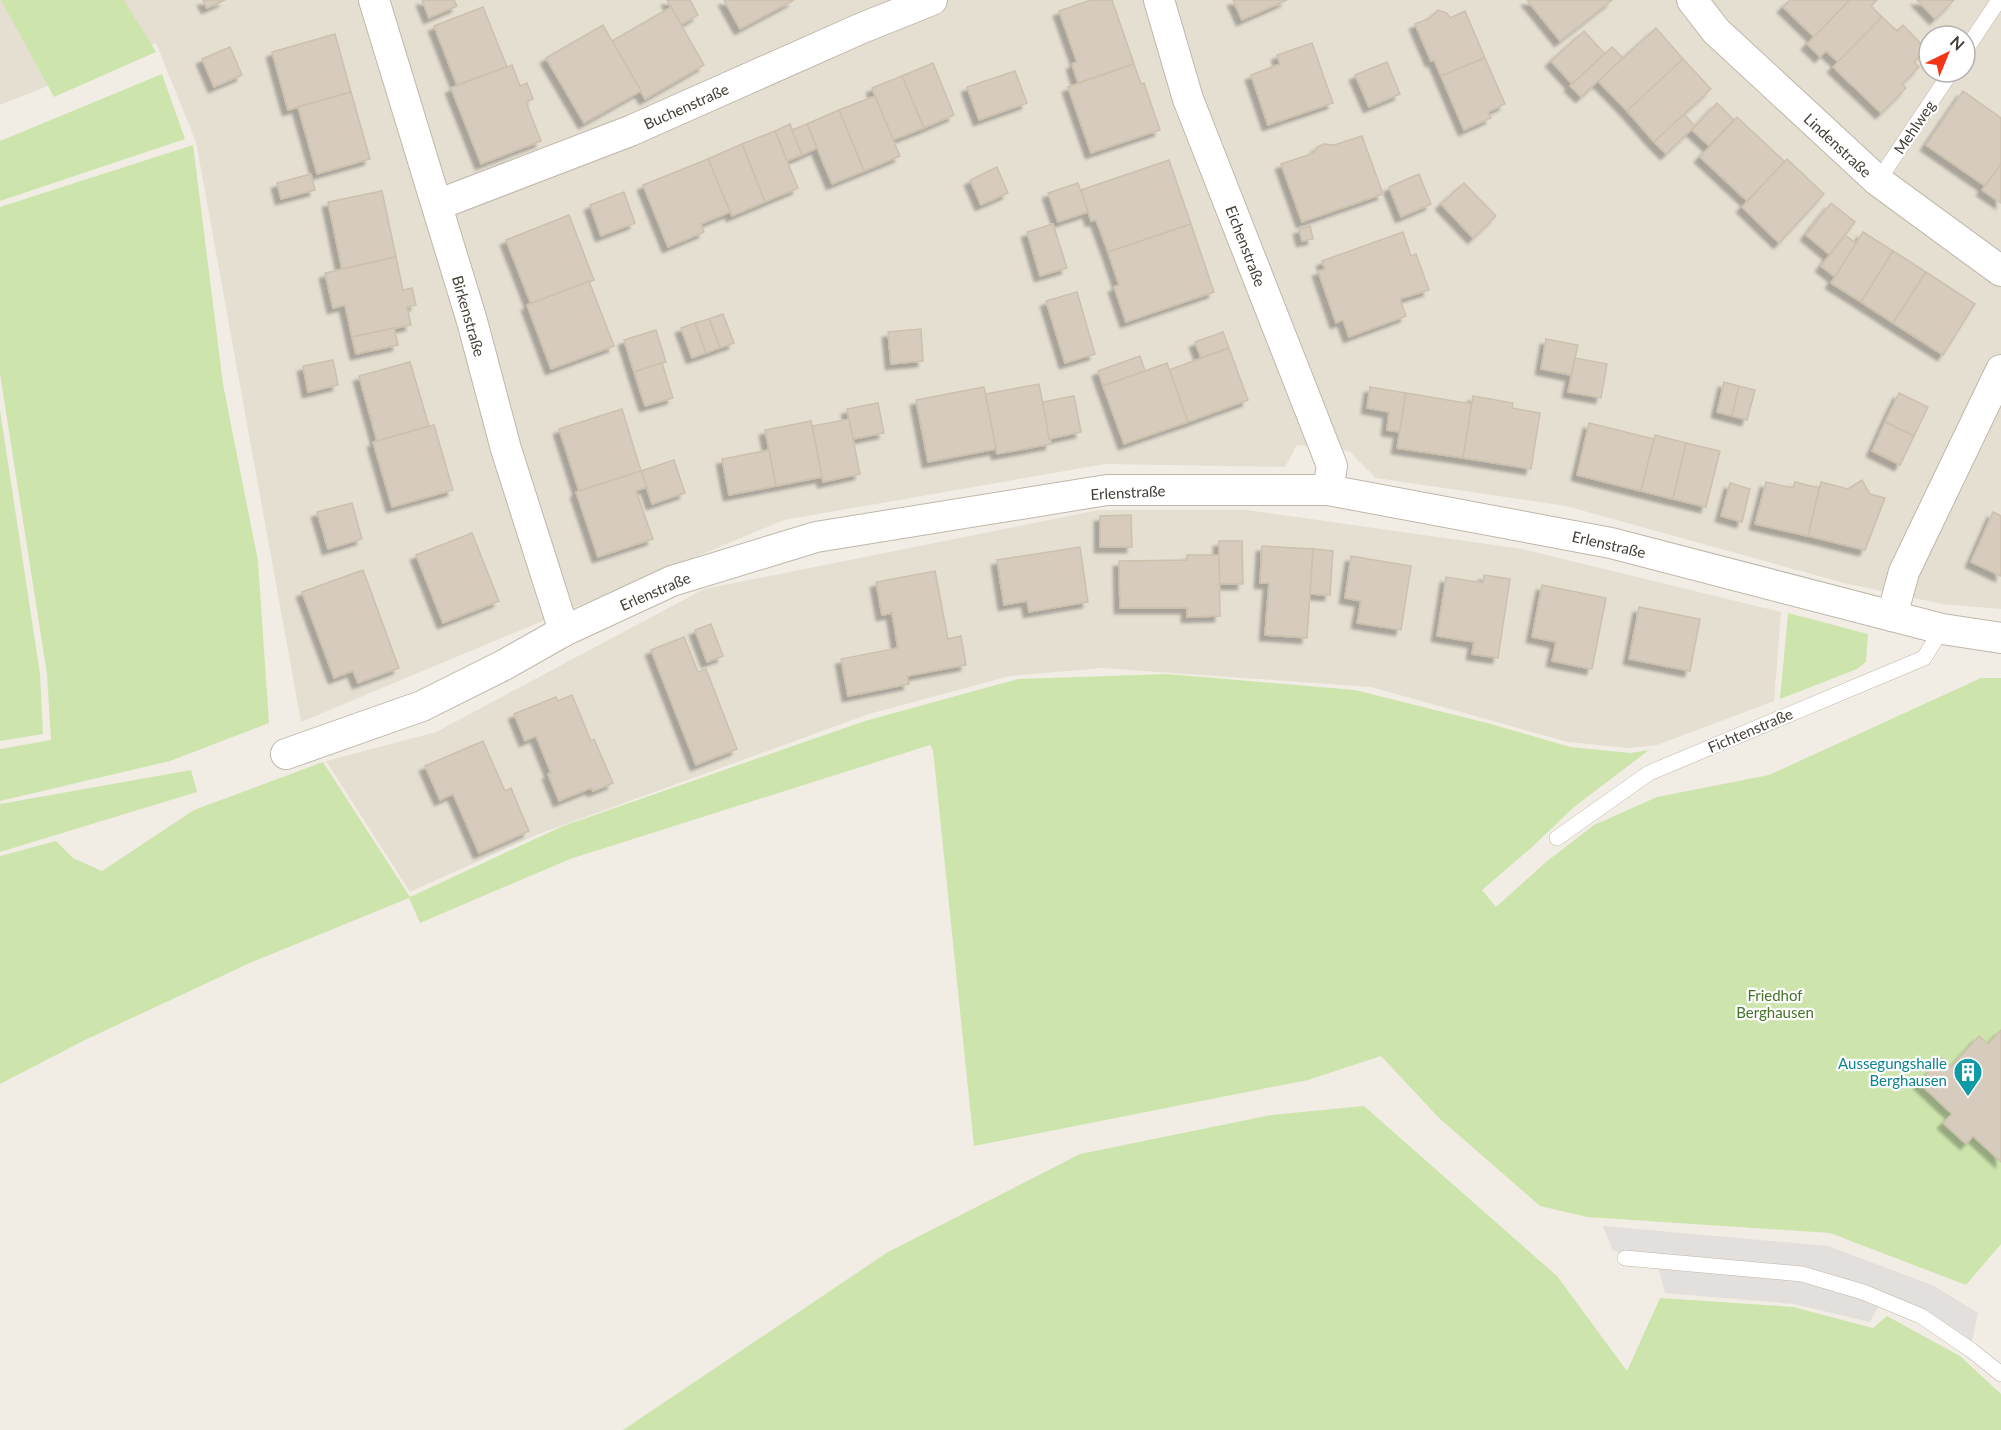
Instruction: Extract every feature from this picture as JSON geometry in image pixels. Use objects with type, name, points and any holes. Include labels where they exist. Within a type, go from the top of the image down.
[{"type":"street","name":"Birkenstraße","points":[[374,0],[472,321],[506,449],[564,631]]},
{"type":"street","name":"Buchenstraße","points":[[437,205],[630,131],[862,28],[932,0]]},
{"type":"street","name":"Eichenstraße","points":[[1159,0],[1188,99],[1332,466],[1328,490]]},
{"type":"street","name":"Lindenstraße","points":[[1692,0],[1716,31],[1878,181],[2001,271]]},
{"type":"street","points":[[1892,616],[1904,572],[2001,370]]},
{"type":"street","name":"Erlenstraße","points":[[286,754],[422,706],[504,665],[564,631],[672,581],[816,537],[1107,490],[1328,490],[1611,543],[1942,629],[2001,638]]},
{"type":"lane","points":[[1977,33],[1999,0]]},
{"type":"lane","name":"Mehlweg","points":[[1878,181],[1943,84]]},
{"type":"lane","name":"Fichtenstraße","points":[[1557,838],[1649,773],[1924,658],[1942,629]]},
{"type":"lane","points":[[1625,1258],[1802,1274],[1863,1292],[1921,1316],[1971,1350],[2001,1374]]},
{"type":"shaded area","points":[[0,0],[2001,0],[2001,609],[1942,604],[1844,583],[1566,506],[1376,478],[1349,451],[1297,445],[1285,467],[1105,464],[784,520],[301,722],[196,142],[156,43],[0,105]]},
{"type":"shaded area","points":[[1099,510],[1247,510],[1522,549],[1781,612],[1774,701],[1657,745],[1630,748],[1568,742],[1371,687],[1102,668],[1010,676],[869,714],[536,835],[410,892],[326,761],[436,732],[704,589]]},
{"type":"shaded area","points":[[1603,1226],[1828,1246],[1934,1286],[1978,1313],[1972,1341],[1884,1296],[1870,1322],[1794,1304],[1665,1293],[1655,1256],[1613,1251]]},
{"type":"green space","points":[[1,0],[124,0],[156,52],[54,97]]},
{"type":"green space","points":[[162,74],[185,139],[0,201],[0,141]]},
{"type":"green space","points":[[193,145],[223,384],[258,561],[269,723],[170,761],[0,801],[0,749],[51,740],[47,674],[0,374],[0,207]]},
{"type":"green space","points":[[0,410],[40,674],[43,734],[0,741]]},
{"type":"green space","points":[[1788,613],[1868,634],[1866,662],[1857,669],[1780,699]]},
{"type":"green space","name":"Friedhof Berghausen","points":[[1168,674],[1355,690],[1491,724],[1570,747],[1631,753],[1649,750],[1574,807],[1482,890],[1496,907],[1546,862],[1594,825],[1657,797],[1769,775],[1981,678],[2001,678],[2001,1244],[1966,1285],[1830,1233],[1587,1217],[1540,1206],[1439,1118],[1381,1056],[1308,1080],[974,1146],[933,750],[930,745],[570,859],[420,923],[409,898],[252,962],[85,1040],[0,1084],[0,856],[56,841],[73,858],[102,871],[194,810],[323,762],[410,897],[563,826],[865,721],[1018,679]]},
{"type":"green space","points":[[191,770],[197,792],[0,852],[0,804]]},
{"type":"green space","points":[[1364,1106],[1557,1276],[1627,1371],[1660,1298],[1793,1307],[1873,1328],[1887,1316],[1960,1356],[2001,1394],[2001,1430],[623,1430],[888,1252],[1080,1154],[1271,1115]]},
{"type":"building","points":[[203,0],[225,0],[207,8]]},
{"type":"building","points":[[422,0],[454,0],[457,6],[429,18]]},
{"type":"building","points":[[667,0],[690,0],[698,15],[681,25]]},
{"type":"building","points":[[724,0],[794,0],[740,29]]},
{"type":"building","points":[[1091,0],[1112,0],[1134,64],[1078,83],[1072,64],[1077,62],[1059,11]]},
{"type":"building","points":[[1233,0],[1287,0],[1242,20]]},
{"type":"building","points":[[1527,0],[1612,0],[1560,41]]},
{"type":"building","points":[[1790,0],[1850,0],[1814,37],[1783,7]]},
{"type":"building","points":[[1850,0],[1877,0],[1871,6],[1882,17],[1838,62],[1826,51],[1820,57],[1807,44]]},
{"type":"building","points":[[1917,0],[1954,0],[1935,19]]},
{"type":"building","points":[[483,7],[507,67],[457,85],[434,26]]},
{"type":"building","points":[[671,7],[704,65],[645,99],[612,41]]},
{"type":"building","points":[[1438,10],[1447,13],[1450,18],[1465,11],[1485,58],[1441,76],[1434,60],[1431,61],[1415,24],[1430,18]]},
{"type":"building","points":[[1882,17],[1897,31],[1903,25],[1917,40],[1917,59],[1914,62],[1917,69],[1902,84],[1906,88],[1881,113],[1833,67]]},
{"type":"building","points":[[603,25],[641,91],[584,123],[546,58]]},
{"type":"building","points":[[1656,28],[1683,59],[1627,111],[1598,81]]},
{"type":"building","points":[[1584,31],[1605,54],[1572,84],[1551,61]]},
{"type":"building","points":[[335,34],[351,92],[288,110],[272,52]]},
{"type":"building","points":[[1312,43],[1333,103],[1268,125],[1251,75],[1280,64],[1277,55]]},
{"type":"building","points":[[230,47],[242,75],[214,87],[202,59]]},
{"type":"building","points":[[1612,47],[1623,58],[1581,97],[1570,86]]},
{"type":"building","points":[[1485,58],[1505,104],[1488,112],[1491,118],[1464,130],[1441,76]]},
{"type":"building","points":[[1683,59],[1711,89],[1654,142],[1627,111]]},
{"type":"building","points":[[1387,62],[1400,94],[1369,107],[1355,75]]},
{"type":"building","points":[[933,63],[954,115],[924,128],[902,76]]},
{"type":"building","points":[[1134,64],[1141,84],[1144,83],[1160,130],[1091,153],[1068,87]]},
{"type":"building","points":[[512,65],[520,86],[527,83],[533,99],[526,102],[541,141],[481,164],[451,88]]},
{"type":"building","points":[[1015,71],[1027,103],[979,120],[967,87]]},
{"type":"building","points":[[902,76],[924,128],[893,140],[872,88]]},
{"type":"building","points":[[1963,91],[2001,118],[2001,164],[1985,186],[1926,145]]},
{"type":"building","points":[[351,92],[370,159],[317,174],[298,107]]},
{"type":"building","points":[[875,96],[900,156],[864,171],[839,110]]},
{"type":"building","points":[[1717,103],[1734,120],[1709,146],[1692,130]]},
{"type":"building","points":[[839,110],[864,171],[832,184],[807,124]]},
{"type":"building","points":[[1684,114],[1695,126],[1666,154],[1654,142]]},
{"type":"building","points":[[1737,117],[1785,162],[1747,201],[1700,157]]},
{"type":"building","points":[[790,124],[802,155],[787,161],[775,131]]},
{"type":"building","points":[[807,124],[817,148],[802,155],[792,130]]},
{"type":"building","points":[[775,131],[798,188],[765,202],[742,144]]},
{"type":"building","points":[[1362,136],[1383,194],[1302,222],[1281,164],[1314,153],[1317,147],[1324,144],[1334,145]]},
{"type":"building","points":[[742,144],[765,202],[732,216],[708,159]]},
{"type":"building","points":[[708,159],[730,212],[701,224],[704,232],[668,247],[643,185]]},
{"type":"building","points":[[1787,159],[1824,194],[1779,243],[1742,207]]},
{"type":"building","points":[[1169,160],[1191,224],[1108,252],[1096,220],[1091,221],[1081,190]]},
{"type":"building","points":[[2001,164],[2001,203],[1982,190]]},
{"type":"building","points":[[997,167],[1008,193],[981,205],[970,180]]},
{"type":"building","points":[[311,174],[315,190],[281,199],[277,183]]},
{"type":"building","points":[[1419,174],[1431,204],[1401,217],[1389,187]]},
{"type":"building","points":[[1078,183],[1088,212],[1058,222],[1048,193]]},
{"type":"building","points":[[1464,183],[1496,216],[1473,238],[1441,204]]},
{"type":"building","points":[[382,191],[396,257],[342,269],[328,202]]},
{"type":"building","points":[[624,192],[635,223],[601,236],[590,205]]},
{"type":"building","points":[[1831,203],[1855,222],[1830,255],[1806,235]]},
{"type":"building","points":[[569,215],[594,280],[531,304],[506,240]]},
{"type":"building","points":[[1053,224],[1067,268],[1040,276],[1027,232]]},
{"type":"building","points":[[1191,224],[1214,292],[1126,322],[1114,287],[1119,285],[1108,252]]},
{"type":"building","points":[[1310,226],[1313,239],[1302,241],[1299,229]]},
{"type":"building","points":[[1403,232],[1411,256],[1416,254],[1429,290],[1400,299],[1406,316],[1349,337],[1343,320],[1336,323],[1318,271],[1325,269],[1322,261]]},
{"type":"building","points":[[1863,232],[1893,251],[1861,302],[1831,283]]},
{"type":"building","points":[[1845,235],[1856,243],[1835,277],[1821,266]]},
{"type":"building","points":[[1893,251],[1926,272],[1893,323],[1861,302]]},
{"type":"building","points":[[396,257],[403,290],[412,288],[416,305],[407,307],[411,325],[352,337],[345,305],[333,308],[325,273]]},
{"type":"building","points":[[1926,272],[1975,304],[1943,355],[1893,323]]},
{"type":"building","points":[[589,281],[614,346],[551,369],[527,305]]},
{"type":"building","points":[[1077,292],[1095,354],[1065,363],[1046,301]]},
{"type":"building","points":[[723,314],[734,343],[720,348],[709,319]]},
{"type":"building","points":[[709,319],[720,348],[706,353],[695,323]]},
{"type":"building","points":[[695,323],[706,353],[692,358],[681,328]]},
{"type":"building","points":[[394,328],[398,345],[356,354],[352,337]]},
{"type":"building","points":[[921,329],[923,361],[891,364],[888,332]]},
{"type":"building","points":[[656,330],[666,362],[634,372],[624,340]]},
{"type":"building","points":[[1223,332],[1229,348],[1201,358],[1195,342]]},
{"type":"building","points":[[1546,339],[1578,345],[1571,375],[1541,369]]},
{"type":"building","points":[[1229,348],[1248,400],[1188,422],[1169,370]]},
{"type":"building","points":[[1140,356],[1145,371],[1103,386],[1098,371]]},
{"type":"building","points":[[1575,358],[1607,364],[1601,398],[1568,392]]},
{"type":"building","points":[[333,360],[338,385],[308,392],[303,366]]},
{"type":"building","points":[[410,362],[429,426],[377,441],[359,376]]},
{"type":"building","points":[[662,363],[673,398],[645,406],[634,372]]},
{"type":"building","points":[[1167,363],[1188,422],[1124,444],[1103,386]]},
{"type":"building","points":[[1724,382],[1739,386],[1732,416],[1717,412]]},
{"type":"building","points":[[1039,384],[1051,444],[997,454],[985,394]]},
{"type":"building","points":[[1739,386],[1755,390],[1747,420],[1732,416]]},
{"type":"building","points":[[984,387],[996,449],[928,462],[916,400]]},
{"type":"building","points":[[1370,387],[1406,393],[1400,432],[1387,430],[1389,412],[1367,408]]},
{"type":"building","points":[[1406,393],[1472,404],[1463,458],[1397,448]]},
{"type":"building","points":[[1899,393],[1928,407],[1914,436],[1885,422]]},
{"type":"building","points":[[1074,396],[1081,432],[1049,439],[1043,402]]},
{"type":"building","points":[[1473,396],[1513,403],[1512,408],[1540,413],[1531,469],[1463,458]]},
{"type":"building","points":[[878,403],[884,433],[853,439],[847,409]]},
{"type":"building","points":[[622,409],[641,471],[579,491],[559,429]]},
{"type":"building","points":[[849,419],[860,474],[823,482],[812,426]]},
{"type":"building","points":[[811,421],[822,477],[776,486],[765,430]]},
{"type":"building","points":[[1885,422],[1914,436],[1900,465],[1872,451]]},
{"type":"building","points":[[1589,423],[1654,439],[1641,491],[1577,475]]},
{"type":"building","points":[[434,425],[453,490],[392,507],[373,442]]},
{"type":"building","points":[[1655,435],[1686,443],[1673,499],[1641,491]]},
{"type":"building","points":[[1686,443],[1720,451],[1706,507],[1673,499]]},
{"type":"building","points":[[769,450],[776,486],[729,495],[722,459]]},
{"type":"building","points":[[674,460],[685,493],[652,504],[641,471]]},
{"type":"building","points":[[641,471],[647,487],[636,491],[653,539],[598,557],[576,492]]},
{"type":"building","points":[[1862,480],[1870,494],[1885,498],[1865,550],[1808,536],[1821,482],[1848,489]]},
{"type":"building","points":[[1766,482],[1793,488],[1795,482],[1819,488],[1808,536],[1755,524]]},
{"type":"building","points":[[1730,483],[1750,489],[1742,522],[1721,516]]},
{"type":"building","points":[[352,503],[362,539],[328,549],[317,512]]},
{"type":"building","points":[[1993,512],[2001,516],[2001,576],[1971,562]]},
{"type":"building","points":[[1131,515],[1132,547],[1100,547],[1100,516]]},
{"type":"building","points":[[472,533],[499,601],[443,623],[416,555]]},
{"type":"building","points":[[1219,541],[1242,541],[1243,584],[1219,584]]},
{"type":"building","points":[[1262,546],[1313,549],[1307,638],[1265,635],[1269,583],[1260,583]]},
{"type":"building","points":[[1080,547],[1088,602],[1029,612],[1027,601],[1004,605],[997,560]]},
{"type":"building","points":[[1313,549],[1333,551],[1330,595],[1310,594]]},
{"type":"building","points":[[1187,555],[1219,555],[1220,616],[1187,617],[1187,608],[1120,608],[1119,561],[1187,560]]},
{"type":"building","points":[[1351,556],[1411,566],[1401,630],[1357,623],[1361,601],[1345,598]]},
{"type":"building","points":[[363,570],[399,668],[358,683],[353,671],[334,678],[302,592]]},
{"type":"building","points":[[935,571],[948,639],[961,636],[966,665],[907,676],[909,684],[848,696],[841,659],[898,648],[892,613],[882,615],[876,582]]},
{"type":"building","points":[[1484,575],[1510,579],[1498,658],[1472,654],[1474,642],[1437,636],[1446,577],[1483,583]]},
{"type":"building","points":[[1542,585],[1606,598],[1592,669],[1552,661],[1556,642],[1532,637]]},
{"type":"building","points":[[1639,607],[1700,619],[1690,671],[1629,659]]},
{"type":"building","points":[[711,624],[723,656],[707,662],[695,630]]},
{"type":"building","points":[[684,637],[698,672],[706,669],[737,749],[696,765],[651,650]]},
{"type":"building","points":[[572,695],[591,741],[594,739],[613,783],[593,791],[591,788],[559,801],[536,736],[525,741],[514,714],[556,697],[558,701]]},
{"type":"building","points":[[483,741],[505,791],[511,788],[529,831],[479,853],[453,794],[440,800],[425,766]]},
{"type":"building","name":"Aussegungshalle Berghausen","points":[[2001,1030],[2001,1162],[1973,1136],[1966,1144],[1943,1123],[1952,1114],[1919,1083],[1942,1058],[1951,1067],[1979,1036],[1988,1044]]},
{"type":"place","name":"Aussegungshalle Berghausen","points":[[1968,1098]]}]
